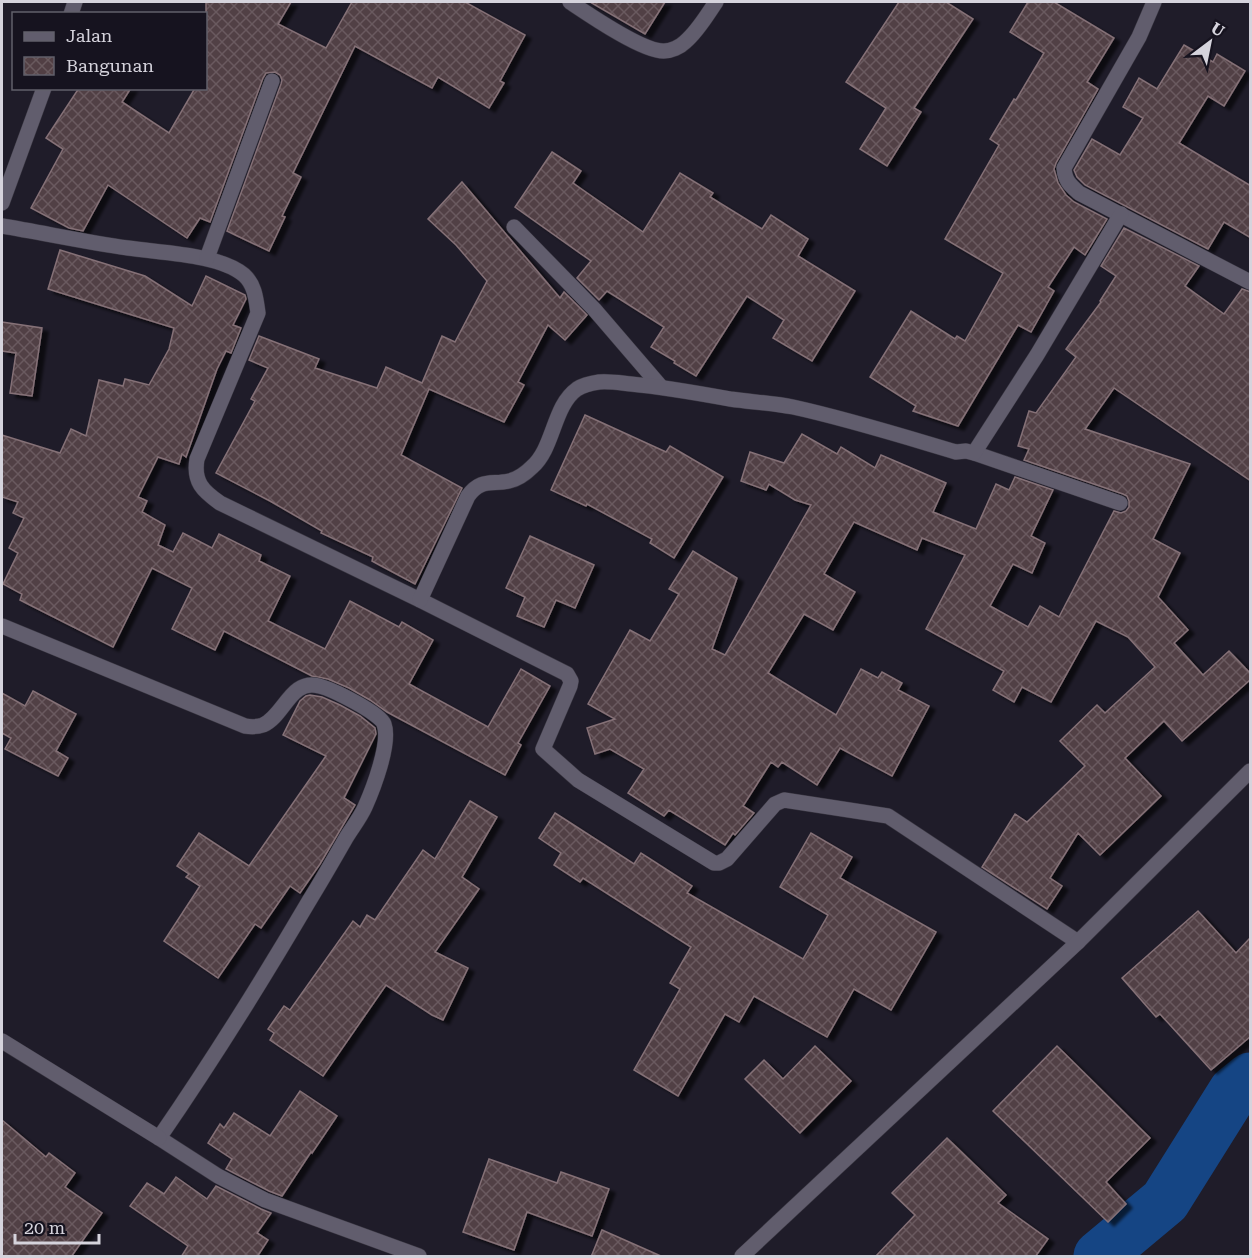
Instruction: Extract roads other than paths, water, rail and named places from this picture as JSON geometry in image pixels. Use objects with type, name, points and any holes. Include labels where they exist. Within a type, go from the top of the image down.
[{"type":"street","points":[[570,2],[630,39],[648,48],[664,51],[685,43],[698,29],[716,2]]},
{"type":"street","points":[[1154,2],[1139,37],[1064,168],[1065,177],[1080,193],[1251,282]]},
{"type":"street","points":[[207,258],[272,81]]},
{"type":"street","points":[[2,203],[43,90]]},
{"type":"street","points":[[975,453],[1121,214]]},
{"type":"street","points":[[2,226],[127,248],[207,258],[244,275],[255,291],[258,313],[197,459],[196,476],[201,486],[208,495],[220,503],[567,674],[571,681],[570,686],[543,749],[578,780],[714,863],[728,859],[775,804],[784,800],[888,816],[1078,942]]},
{"type":"street","points":[[513,226],[594,309],[661,387]]},
{"type":"street","points":[[420,600],[472,490],[486,483],[508,481],[529,471],[542,456],[565,403],[572,394],[585,386],[600,382],[661,387],[792,407],[956,452],[966,450],[1120,503]]},
{"type":"street","points":[[2,626],[245,726],[254,727],[274,718],[297,689],[306,685],[322,686],[373,711],[383,722],[385,742],[378,775],[364,809],[287,938],[159,1138]]},
{"type":"street","points":[[742,1257],[1078,942],[1251,771]]},
{"type":"street","points":[[2,1041],[218,1176],[265,1200],[419,1257]]},
{"type":"waterway","points":[[1099,1256],[1165,1201],[1234,1091],[1250,1078]]}]
